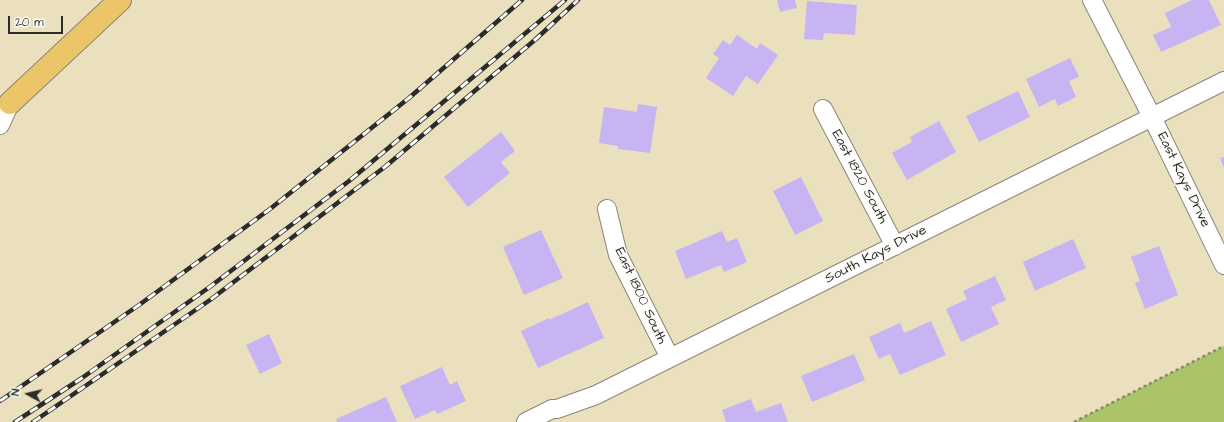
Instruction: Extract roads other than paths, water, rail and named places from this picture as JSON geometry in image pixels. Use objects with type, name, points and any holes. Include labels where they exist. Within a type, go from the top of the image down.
[{"type":"highway","points":[[5,106],[120,0]]},
{"type":"street","name":"East Kays Drive","points":[[1092,0],[1152,117],[1224,266]]},
{"type":"street","name":"South Kays Drive","points":[[526,422],[552,409],[556,409],[596,395],[1224,80]]},
{"type":"street","points":[[0,125],[5,106]]},
{"type":"street","name":"East 1820 South","points":[[823,109],[895,246]]},
{"type":"street","name":"East 1800 South","points":[[607,209],[618,255],[670,358]]},
{"type":"railway","points":[[0,401],[139,305],[270,209],[409,98],[522,0]]},
{"type":"railway","points":[[15,422],[82,378],[211,286],[349,181],[565,0]]},
{"type":"railway","points":[[33,422],[210,300],[386,166],[536,39],[578,0]]}]
